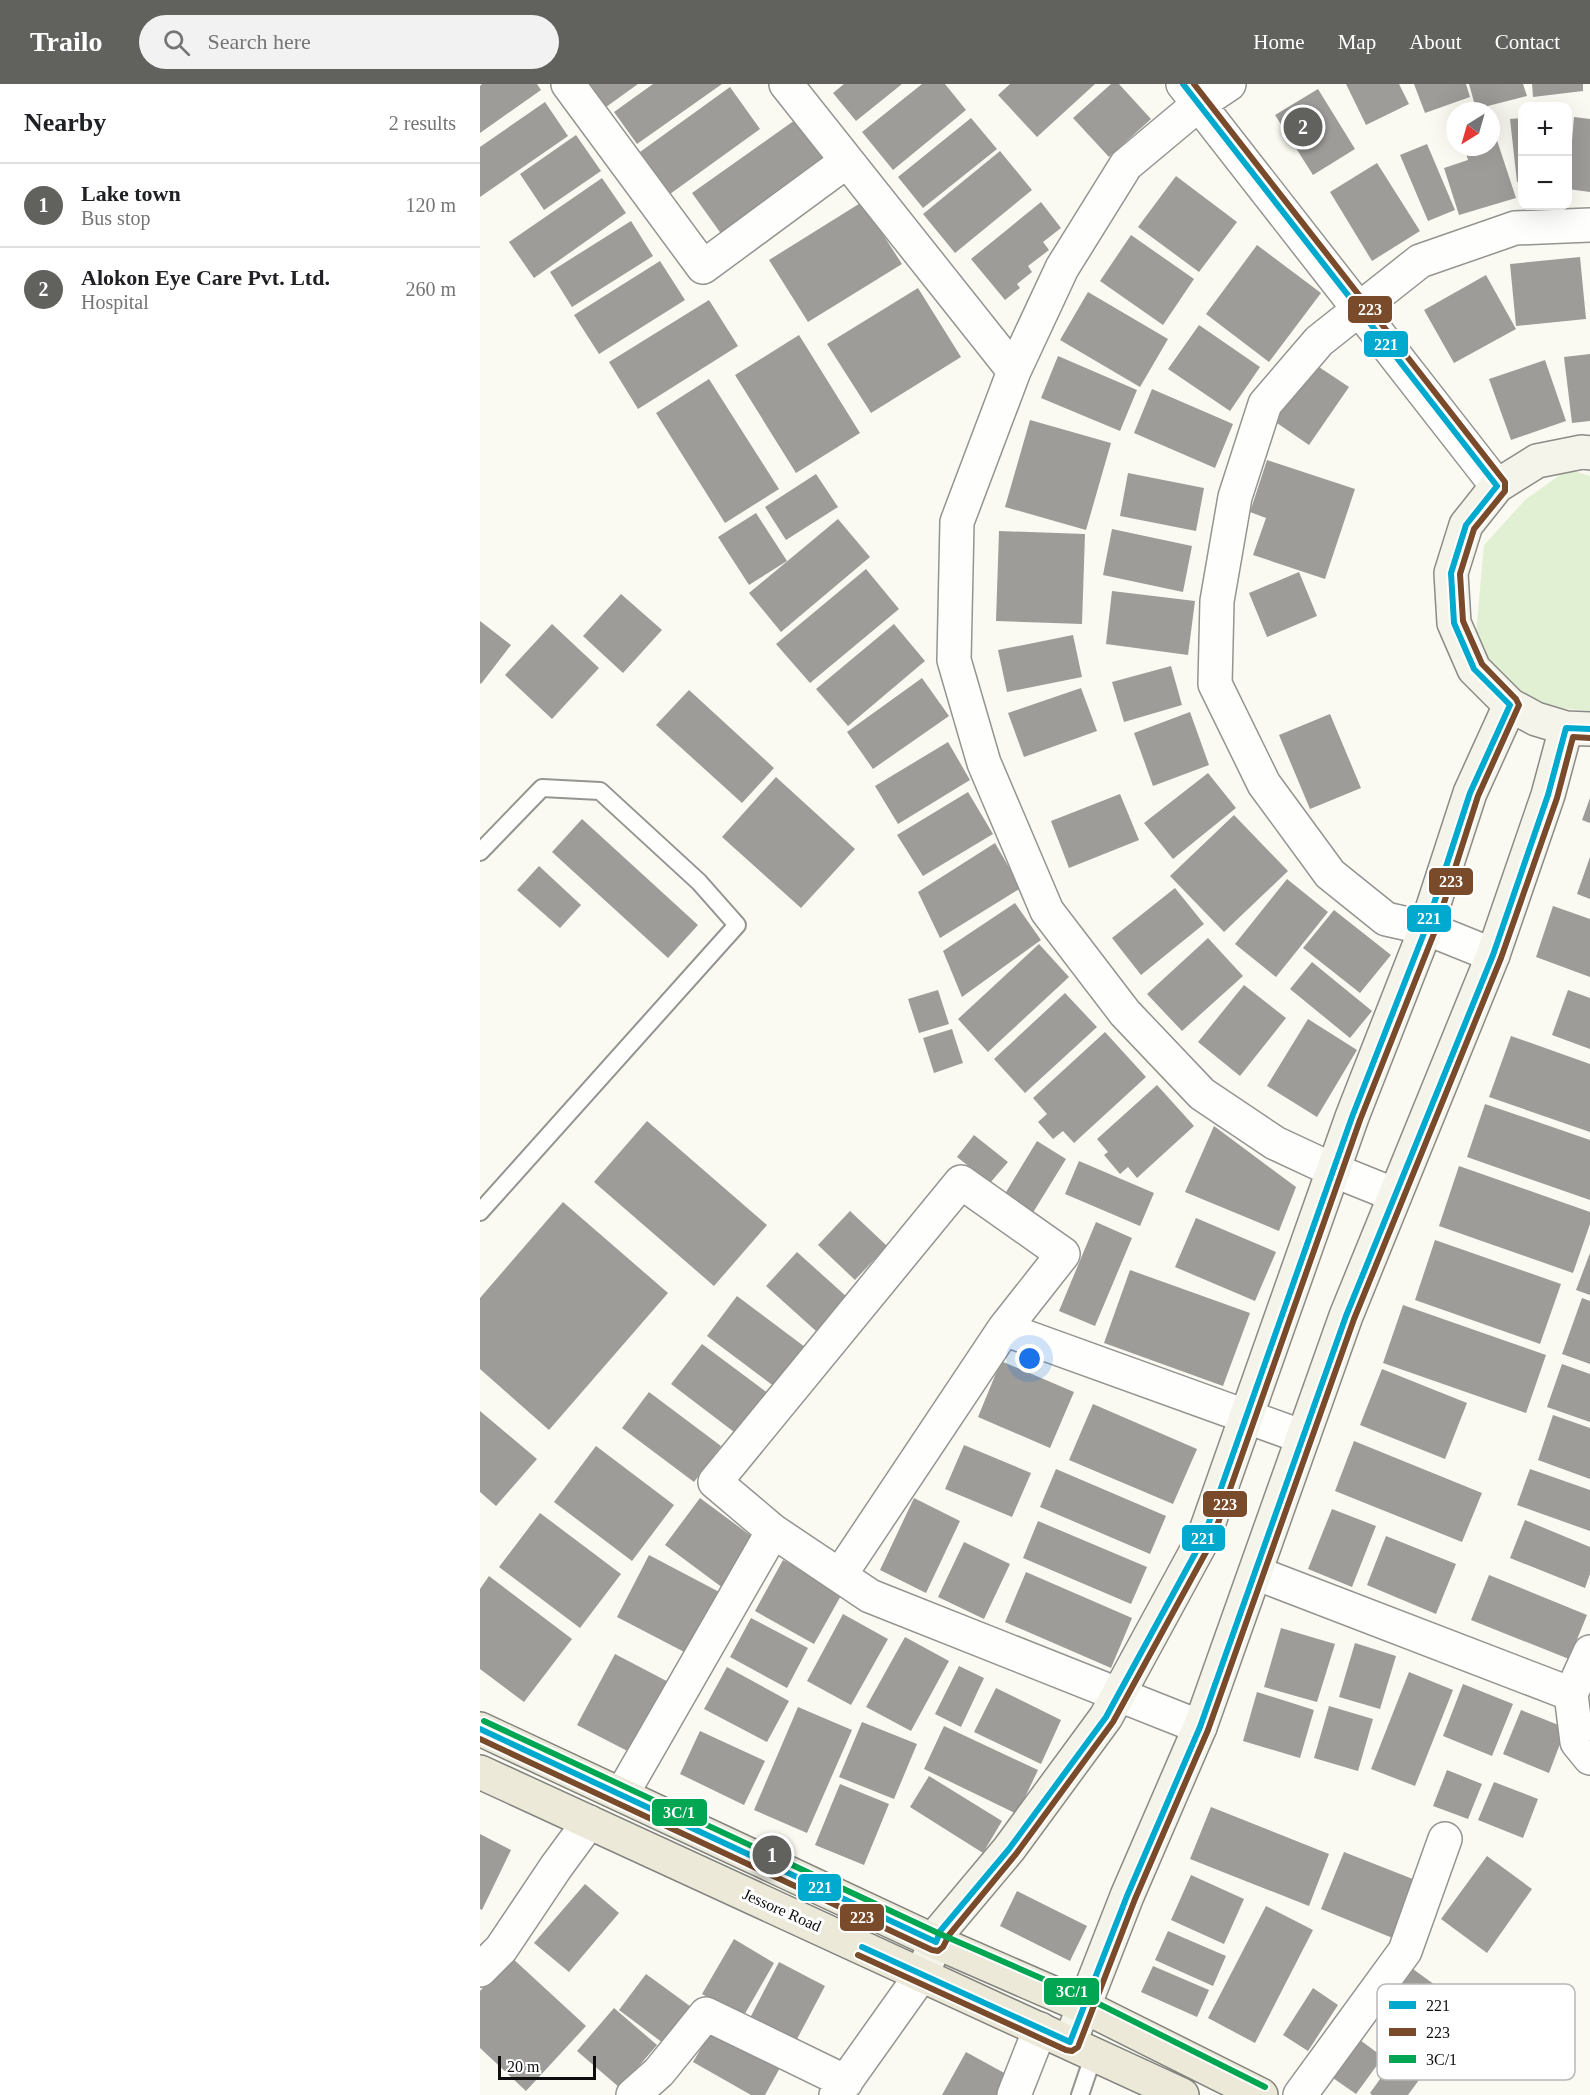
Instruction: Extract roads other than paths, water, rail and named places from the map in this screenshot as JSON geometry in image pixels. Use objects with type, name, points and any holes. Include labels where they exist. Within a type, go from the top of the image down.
[{"type":"main road","points":[[480,1729],[936,1941],[1085,2007],[1261,2095]]},
{"type":"main road","name":"Jessore Road","points":[[480,1772],[1182,2095]]},
{"type":"street","points":[[568,84],[703,267],[847,161]]},
{"type":"street","points":[[786,84],[1014,371]]},
{"type":"street","points":[[1229,84],[1191,94],[1126,165],[1062,268],[1014,371],[957,522],[954,660],[984,763],[1047,911],[1125,1013],[1202,1094],[1275,1143],[1395,1195]]},
{"type":"street","points":[[1191,94],[1497,486]]},
{"type":"street","points":[[1493,955],[1426,928],[1386,919],[1330,874],[1264,784],[1215,684],[1217,601],[1233,509],[1265,404],[1319,341],[1420,261],[1515,228],[1590,225]]},
{"type":"street","points":[[1082,2048],[1085,2007],[1127,1896],[1200,1727],[1346,1316],[1493,955],[1548,795],[1578,728],[1536,719],[1510,705],[1474,669],[1454,623],[1451,573],[1466,525],[1497,486],[1537,461],[1582,452],[1590,453]]},
{"type":"street","points":[[633,2095],[659,2072],[706,2014],[841,2088],[922,1974],[941,1930],[1009,1849],[1106,1717],[1203,1539],[1352,1117],[1426,928],[1470,794],[1510,705]]},
{"type":"street","points":[[840,1575],[1004,1329],[1063,1254],[961,1182],[715,1482],[773,1531],[870,1596],[1200,1727]]},
{"type":"street","points":[[1004,1329],[1303,1437]]},
{"type":"street","points":[[622,1794],[773,1531]]},
{"type":"street","points":[[1256,1573],[1571,1695]]},
{"type":"street","points":[[1590,1652],[1571,1695],[1576,1742],[1590,1758]]},
{"type":"street","points":[[480,1970],[501,1949],[589,1822]]},
{"type":"street","points":[[1381,1984],[1405,1951],[1445,1839]]},
{"type":"street","points":[[1300,2095],[1377,1989]]},
{"type":"street","points":[[1014,2095],[1040,2029]]},
{"type":"lane","points":[[480,852],[542,788],[600,791],[699,882],[737,925],[480,1212]]},
{"type":"lane","points":[[1080,2095],[1082,2048]]},
{"type":"place","name":"Alokon Eye Care Pvt. Ltd.","points":[[1303,127]]},
{"type":"place","name":"Lake town","points":[[772,1855]]}]
